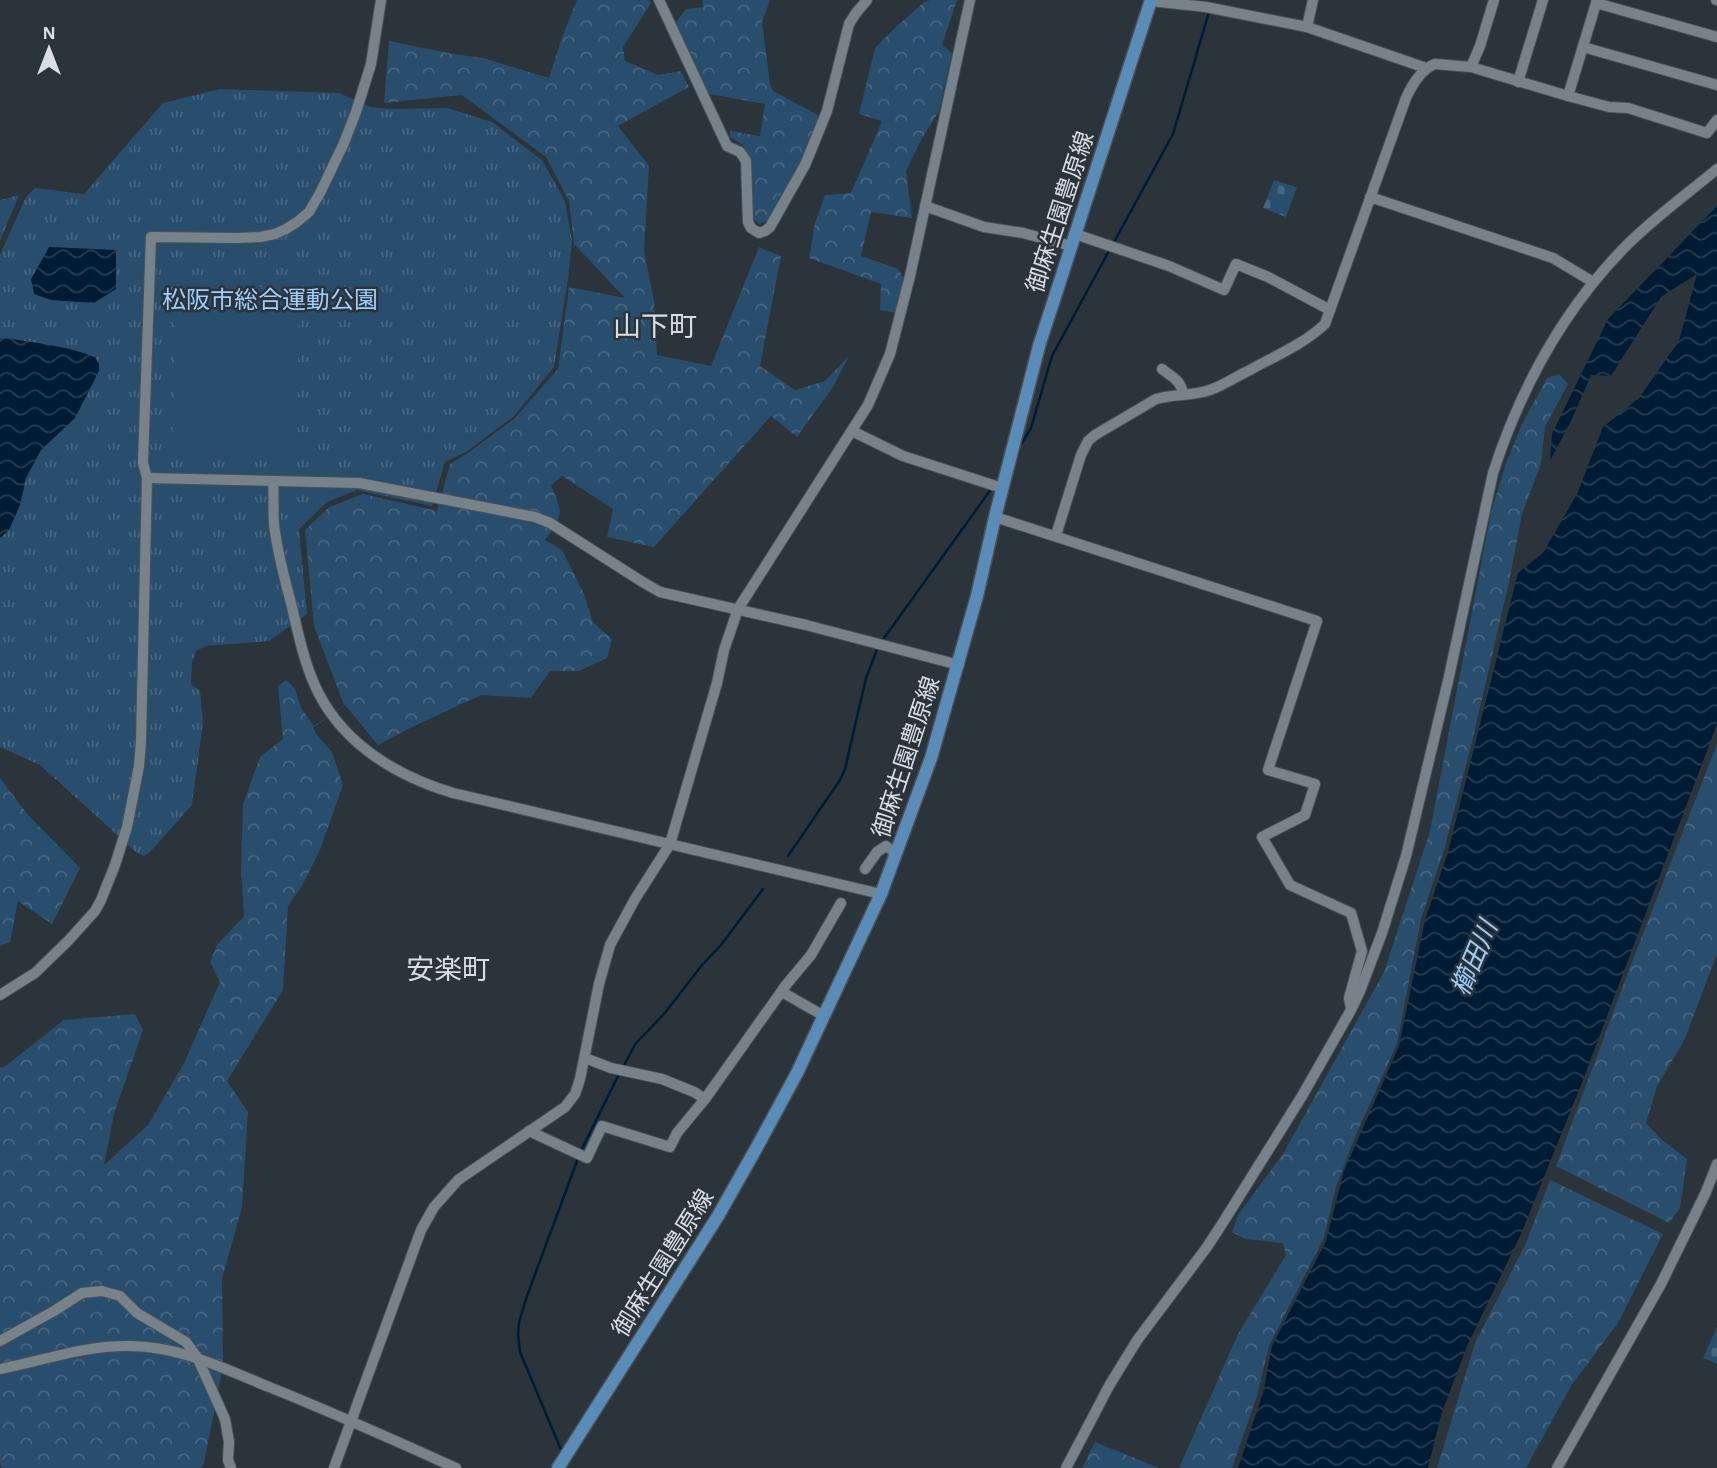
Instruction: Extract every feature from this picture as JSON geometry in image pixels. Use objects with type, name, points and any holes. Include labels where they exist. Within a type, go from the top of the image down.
[{"type":"main road","name":"御麻生園豊原線","points":[[562,1461],[718,1216],[790,1085],[881,894],[931,758],[959,665],[1039,346],[1151,0]]},
{"type":"street","points":[[0,995],[35,973],[95,911],[115,865],[127,827],[141,743],[147,478],[143,463],[151,237],[260,237],[286,229],[309,212],[344,143],[356,112],[371,64],[381,0]]},
{"type":"street","points":[[659,0],[727,146],[740,152],[746,161],[748,222],[751,228],[759,233],[770,227],[805,165],[827,111],[849,24],[867,0]]},
{"type":"street","points":[[334,1468],[427,1218],[443,1195],[458,1180],[572,1100],[580,1079],[598,984],[610,945],[670,844],[738,609],[868,405],[890,354],[910,276],[970,0]]},
{"type":"street","points":[[1151,0],[1211,8],[1307,27],[1426,68]]},
{"type":"street","points":[[1307,27],[1313,0]]},
{"type":"street","points":[[1471,67],[1494,0]]},
{"type":"street","points":[[1518,82],[1543,0]]},
{"type":"street","points":[[1568,96],[1596,1],[1717,37]]},
{"type":"street","points":[[1583,47],[1717,85]]},
{"type":"street","points":[[1056,536],[1081,455],[1094,435],[1156,400],[1210,390],[1282,354],[1325,324],[1406,98],[1426,68],[1435,64],[1471,67],[1609,107],[1628,108],[1707,133],[1717,120]]},
{"type":"street","points":[[1066,1468],[1128,1355],[1207,1247],[1302,1096],[1351,1010],[1382,933],[1406,856],[1448,681],[1489,489],[1519,405],[1542,358],[1593,282],[1624,248],[1717,169]]},
{"type":"street","points":[[1370,197],[1553,258],[1593,282]]},
{"type":"street","points":[[925,206],[984,227],[1117,248],[1224,290],[1236,264],[1268,277],[1330,310]]},
{"type":"street","points":[[1162,369],[1179,381],[1183,394]]},
{"type":"street","points":[[852,430],[903,456],[1002,488]]},
{"type":"street","points":[[147,478],[359,483],[542,519],[660,592],[959,665]]},
{"type":"street","points":[[273,481],[274,523],[305,660],[320,696],[332,714],[350,736],[382,762],[413,780],[463,796],[881,894]]},
{"type":"street","points":[[995,517],[1317,621],[1268,770],[1315,784],[1305,815],[1262,837],[1290,885],[1351,913],[1362,951],[1349,998],[1351,1010]]},
{"type":"street","points":[[865,869],[877,852],[886,846],[897,853]]},
{"type":"street","points":[[529,1131],[587,1158],[602,1126],[670,1147],[677,1133],[811,955],[841,903]]},
{"type":"street","points":[[782,992],[824,1016]]},
{"type":"street","points":[[585,1058],[611,1068],[662,1079],[705,1099]]},
{"type":"street","points":[[1557,1468],[1661,1284],[1717,1164]]},
{"type":"street","points":[[0,1341],[82,1293],[103,1291],[120,1296],[137,1313],[186,1342],[197,1357],[225,1419],[231,1468]]},
{"type":"street","points":[[0,1369],[90,1348],[154,1348],[197,1357],[456,1468]]},
{"type":"green space","points":[[577,0],[649,0],[651,3],[623,47],[625,61],[658,75],[681,71],[689,87],[618,126],[649,166],[644,251],[654,301],[657,355],[711,366],[759,247],[781,256],[760,366],[795,390],[825,381],[849,356],[833,387],[797,437],[771,416],[654,547],[607,537],[613,509],[562,476],[551,485],[560,514],[545,540],[562,550],[584,594],[593,622],[612,639],[607,658],[579,671],[550,671],[531,698],[481,695],[378,745],[345,705],[313,728],[332,752],[343,785],[320,850],[302,886],[288,906],[283,990],[227,1081],[248,1112],[242,1207],[222,1279],[223,1366],[204,1463],[201,1468],[2,1468],[0,1067],[3,1068],[64,1020],[135,1014],[143,1030],[114,1114],[104,1165],[148,1125],[184,1063],[220,982],[210,962],[217,945],[244,916],[241,869],[243,804],[260,757],[283,739],[278,686],[286,680],[295,689],[301,708],[314,726],[344,705],[314,626],[305,530],[329,507],[363,494],[437,511],[450,464],[515,418],[558,369],[569,287],[625,298],[574,244],[569,201],[546,157],[462,95],[384,103],[389,41],[483,58],[549,78]]},
{"type":"green space","points":[[702,0],[770,0],[762,22],[773,91],[820,116],[802,162],[769,220],[759,224],[752,217],[750,159],[743,145],[730,137],[730,131],[760,136],[765,104],[709,94],[675,23],[686,9],[703,7]]},
{"type":"green space","points":[[930,0],[957,0],[942,45],[952,53],[939,111],[906,171],[912,218],[871,212],[861,256],[898,269],[904,279],[901,314],[880,310],[881,284],[809,258],[815,223],[825,195],[851,193],[882,121],[859,114],[875,48],[923,3]]},
{"type":"green space","name":"松阪市総合運動公園","points":[[220,89],[339,93],[371,107],[447,108],[492,122],[542,160],[565,201],[572,241],[554,367],[514,416],[466,452],[445,462],[432,506],[357,490],[327,502],[299,529],[307,614],[269,641],[206,646],[196,651],[192,663],[191,684],[200,691],[203,722],[192,805],[144,856],[137,853],[40,765],[0,747],[0,255],[26,197],[35,188],[84,194],[163,103]]},
{"type":"green space","points":[[1274,180],[1297,187],[1286,217],[1263,208]]},
{"type":"green space","points":[[19,195],[0,241],[0,200]]},
{"type":"green space","points":[[177,285],[299,288],[297,452],[172,452]]},
{"type":"green space","points":[[1559,374],[1568,384],[1545,427],[1541,464],[1522,514],[1473,738],[1444,850],[1421,919],[1397,1044],[1355,1137],[1336,1187],[1324,1238],[1269,1346],[1257,1396],[1232,1468],[1179,1468],[1238,1334],[1286,1255],[1283,1243],[1245,1239],[1232,1232],[1238,1215],[1283,1154],[1384,972],[1430,831],[1491,512],[1506,463],[1522,424],[1547,378]]},
{"type":"green space","points":[[1717,744],[1717,954],[1684,1041],[1657,1086],[1646,1123],[1661,1139],[1687,1159],[1680,1208],[1669,1223],[1556,1166]]},
{"type":"green space","points":[[0,778],[28,815],[80,868],[52,924],[18,901],[10,942],[0,946]]},
{"type":"green space","points":[[1550,1180],[1663,1234],[1618,1323],[1571,1386],[1526,1468],[1437,1468],[1475,1343],[1526,1243]]},
{"type":"green space","points":[[1717,1327],[1717,1364],[1703,1358]]},
{"type":"green space","points":[[1095,1442],[1159,1468],[1082,1468]]},
{"type":"water","name":"櫛田川","points":[[1717,206],[1717,724],[1581,1085],[1521,1234],[1467,1346],[1441,1415],[1428,1468],[1238,1468],[1263,1393],[1272,1346],[1326,1241],[1344,1171],[1399,1046],[1425,920],[1448,852],[1518,573],[1543,553],[1577,494],[1603,427],[1639,398],[1679,341],[1697,274],[1661,297],[1611,376],[1591,375],[1550,461],[1552,434],[1608,319]]},
{"type":"water","points":[[49,247],[116,250],[116,289],[94,303],[51,300],[34,294],[31,279]]},
{"type":"water","points":[[0,339],[84,353],[95,357],[99,371],[75,418],[41,450],[26,478],[20,505],[9,530],[0,538]]},
{"type":"waterway","points":[[1113,244],[1173,134],[1209,12]]},
{"type":"waterway","points":[[1022,443],[1031,428],[1052,356],[1110,249]]},
{"type":"waterway","points":[[882,641],[991,489]]},
{"type":"waterway","points":[[788,856],[845,769],[866,678],[878,647]]},
{"type":"waterway","points":[[622,1069],[636,1043],[664,1014],[721,945],[763,889]]},
{"type":"waterway","points":[[562,1452],[520,1352],[519,1322],[580,1153],[619,1074]]},
{"type":"district","name":"山下町","points":[[655,326]]},
{"type":"district","name":"安楽町","points":[[448,969]]}]
